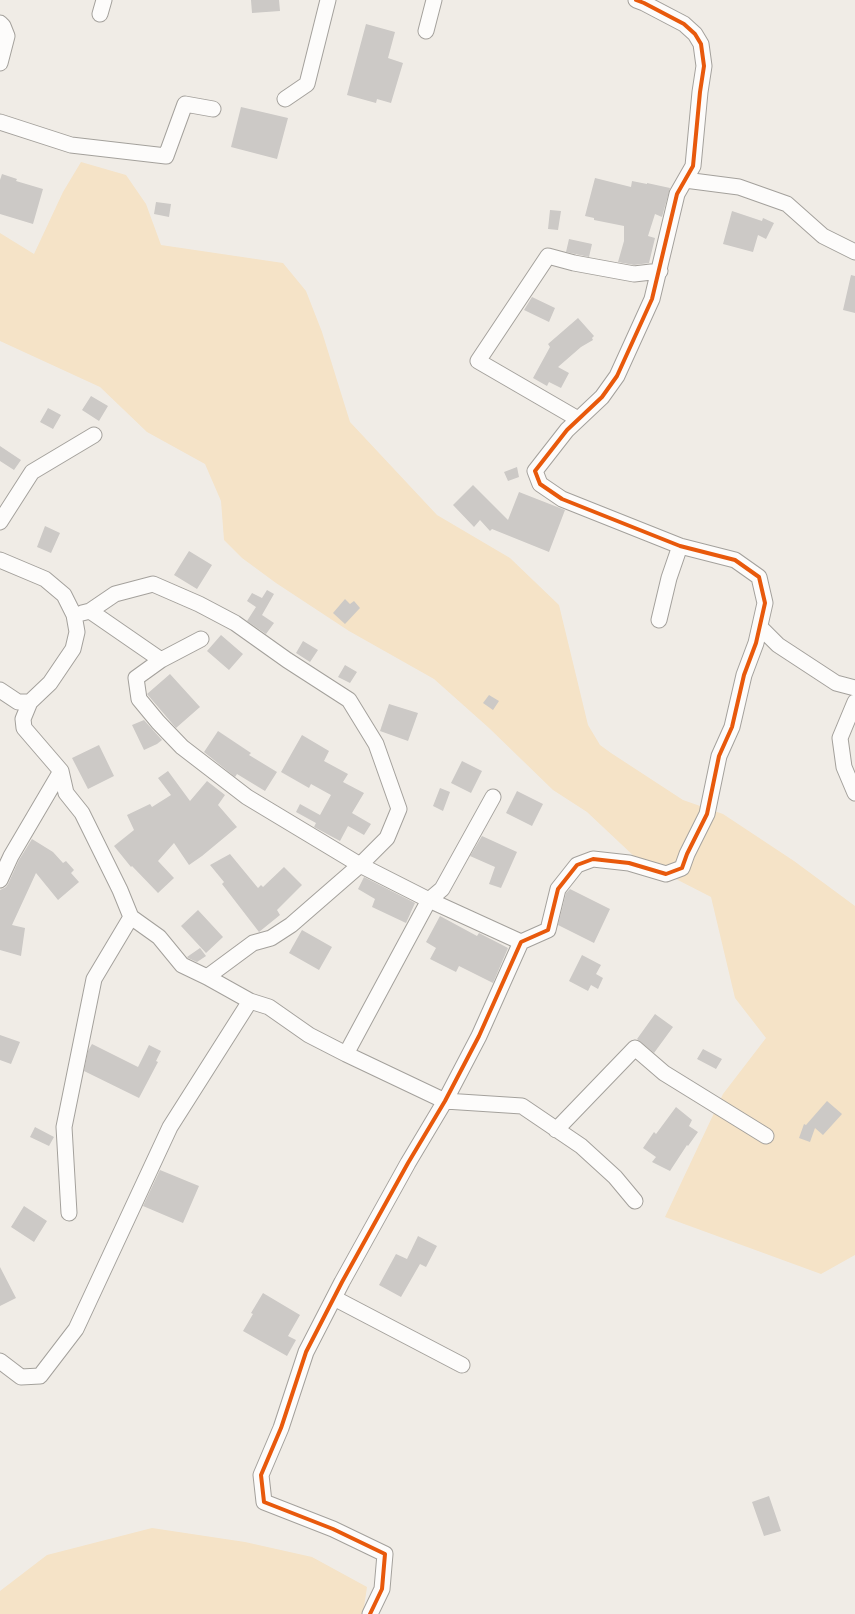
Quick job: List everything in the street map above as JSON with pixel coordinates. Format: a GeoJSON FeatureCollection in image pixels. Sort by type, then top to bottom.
{"type":"FeatureCollection","features":[{"type":"Feature","properties":{"kind":"street"},"geometry":{"type":"LineString","coordinates":[[285,99],[307,84],[325,18],[328,0]]}},
{"type":"Feature","properties":{"kind":"street"},"geometry":{"type":"LineString","coordinates":[[426,31],[434,0]]}},
{"type":"Feature","properties":{"kind":"street"},"geometry":{"type":"LineString","coordinates":[[370,1614],[382,1589],[384,1554],[333,1529],[264,1502],[261,1475],[281,1428],[306,1352],[408,1163],[445,1101],[478,1036],[521,942],[548,930],[558,889],[577,865],[593,858],[629,863],[666,874],[682,868],[687,854],[707,814],[719,756],[732,727],[744,675],[752,657],[760,628],[765,602],[759,577],[735,560],[680,546],[562,499],[540,484],[535,471],[567,430],[602,397],[616,376],[652,299],[660,271],[677,194],[693,166],[704,66],[701,44],[695,34],[684,24],[636,0]]}},
{"type":"Feature","properties":{"kind":"street"},"geometry":{"type":"LineString","coordinates":[[0,23],[3,26],[7,36],[0,63]]}},
{"type":"Feature","properties":{"kind":"street"},"geometry":{"type":"LineString","coordinates":[[0,122],[71,145],[166,156],[185,104],[213,109]]}},
{"type":"Feature","properties":{"kind":"street"},"geometry":{"type":"LineString","coordinates":[[685,180],[739,187],[787,204],[822,236],[855,252]]}},
{"type":"Feature","properties":{"kind":"street"},"geometry":{"type":"LineString","coordinates":[[578,419],[478,361],[548,256],[574,263],[634,274],[660,271]]}},
{"type":"Feature","properties":{"kind":"street"},"geometry":{"type":"LineString","coordinates":[[0,522],[32,472],[94,435]]}},
{"type":"Feature","properties":{"kind":"street"},"geometry":{"type":"LineString","coordinates":[[660,620],[669,578],[680,546]]}},
{"type":"Feature","properties":{"kind":"street"},"geometry":{"type":"LineString","coordinates":[[0,560],[45,579],[64,595],[74,615],[77,632],[73,649],[50,683],[30,702],[23,719],[24,728],[61,770],[66,793],[82,813],[120,890],[131,917],[159,938],[182,965],[250,1001],[269,1007],[309,1035],[346,1054],[445,1101],[522,1106],[580,1146],[615,1177],[635,1201]]}},
{"type":"Feature","properties":{"kind":"street"},"geometry":{"type":"LineString","coordinates":[[74,615],[90,611],[115,594],[153,584],[199,604],[235,623],[287,660],[349,700],[376,744],[399,809],[387,838],[360,865],[291,926],[271,938],[253,943],[207,977]]}},
{"type":"Feature","properties":{"kind":"street"},"geometry":{"type":"LineString","coordinates":[[90,611],[161,660]]}},
{"type":"Feature","properties":{"kind":"street"},"geometry":{"type":"LineString","coordinates":[[760,628],[778,645],[836,683],[855,688]]}},
{"type":"Feature","properties":{"kind":"street"},"geometry":{"type":"LineString","coordinates":[[201,639],[161,660],[136,678],[140,699],[182,747],[247,797],[360,865],[429,900],[521,942]]}},
{"type":"Feature","properties":{"kind":"street"},"geometry":{"type":"LineString","coordinates":[[752,657],[778,645]]}},
{"type":"Feature","properties":{"kind":"street"},"geometry":{"type":"LineString","coordinates":[[0,690],[18,702],[30,702]]}},
{"type":"Feature","properties":{"kind":"street"},"geometry":{"type":"LineString","coordinates":[[855,702],[840,738],[844,767],[855,793]]}},
{"type":"Feature","properties":{"kind":"street"},"geometry":{"type":"LineString","coordinates":[[0,880],[11,856],[61,770]]}},
{"type":"Feature","properties":{"kind":"street"},"geometry":{"type":"LineString","coordinates":[[346,1054],[429,900],[442,889],[494,798]]}},
{"type":"Feature","properties":{"kind":"street"},"geometry":{"type":"LineString","coordinates":[[69,1213],[64,1127],[94,980],[131,917]]}},
{"type":"Feature","properties":{"kind":"street"},"geometry":{"type":"LineString","coordinates":[[0,1361],[21,1377],[40,1376],[76,1329],[170,1126],[250,1001]]}},
{"type":"Feature","properties":{"kind":"street"},"geometry":{"type":"LineString","coordinates":[[556,1130],[635,1048],[664,1073],[766,1136]]}},
{"type":"Feature","properties":{"kind":"street"},"geometry":{"type":"LineString","coordinates":[[334,1298],[462,1365]]}},
{"type":"Feature","properties":{"kind":"shaded area"},"geometry":{"type":"Polygon","coordinates":[[[81,162],[126,175],[146,204],[161,245],[283,263],[306,291],[322,332],[350,422],[437,515],[510,558],[559,605],[588,725],[600,745],[683,800],[723,814],[794,861],[855,906],[855,1255],[821,1274],[665,1217],[723,1094],[766,1038],[735,998],[711,897],[637,859],[587,812],[553,790],[489,728],[434,679],[349,631],[276,583],[242,558],[224,540],[221,501],[205,464],[147,432],[100,387],[0,341],[0,233],[34,254],[63,192],[81,162]]]}},
{"type":"Feature","properties":{"kind":"shaded area"},"geometry":{"type":"Polygon","coordinates":[[[152,1528],[245,1542],[312,1557],[367,1587],[363,1614],[0,1614],[0,1591],[47,1555],[152,1528]]]}},
{"type":"Feature","properties":{"kind":"building"},"geometry":{"type":"Polygon","coordinates":[[[251,0],[279,0],[280,11],[252,13],[251,0]]]}},
{"type":"Feature","properties":{"kind":"building"},"geometry":{"type":"Polygon","coordinates":[[[366,24],[395,32],[388,58],[403,63],[391,103],[377,99],[376,103],[347,95],[366,24]]]}},
{"type":"Feature","properties":{"kind":"building"},"geometry":{"type":"Polygon","coordinates":[[[241,107],[288,118],[277,159],[231,147],[241,107]]]}},
{"type":"Feature","properties":{"kind":"building"},"geometry":{"type":"Polygon","coordinates":[[[2,174],[17,179],[16,181],[43,189],[33,224],[0,214],[0,180],[2,174]]]}},
{"type":"Feature","properties":{"kind":"building"},"geometry":{"type":"Polygon","coordinates":[[[595,178],[631,187],[632,181],[670,188],[662,217],[655,214],[648,236],[655,238],[649,263],[634,265],[618,262],[624,241],[624,226],[594,220],[594,218],[585,216],[595,178]]]}},
{"type":"Feature","properties":{"kind":"building"},"geometry":{"type":"Polygon","coordinates":[[[156,202],[171,204],[169,217],[154,214],[156,202]]]}},
{"type":"Feature","properties":{"kind":"building"},"geometry":{"type":"Polygon","coordinates":[[[550,210],[561,211],[558,230],[548,229],[550,210]]]}},
{"type":"Feature","properties":{"kind":"building"},"geometry":{"type":"Polygon","coordinates":[[[732,211],[762,221],[763,218],[774,223],[766,239],[758,235],[753,252],[723,244],[732,211]]]}},
{"type":"Feature","properties":{"kind":"building"},"geometry":{"type":"Polygon","coordinates":[[[569,239],[592,244],[589,257],[566,252],[569,239]]]}},
{"type":"Feature","properties":{"kind":"building"},"geometry":{"type":"Polygon","coordinates":[[[851,275],[855,276],[855,313],[843,310],[851,275]]]}},
{"type":"Feature","properties":{"kind":"building"},"geometry":{"type":"Polygon","coordinates":[[[532,297],[555,308],[549,322],[524,310],[532,297]]]}},
{"type":"Feature","properties":{"kind":"building"},"geometry":{"type":"Polygon","coordinates":[[[578,318],[594,336],[592,338],[593,340],[581,347],[558,367],[569,373],[561,388],[549,382],[547,386],[533,378],[550,347],[548,344],[578,318]]]}},
{"type":"Feature","properties":{"kind":"building"},"geometry":{"type":"Polygon","coordinates":[[[91,396],[108,406],[99,421],[82,410],[91,396]]]}},
{"type":"Feature","properties":{"kind":"building"},"geometry":{"type":"Polygon","coordinates":[[[48,408],[61,415],[53,429],[40,422],[48,408]]]}},
{"type":"Feature","properties":{"kind":"building"},"geometry":{"type":"Polygon","coordinates":[[[0,446],[21,460],[14,470],[0,461],[0,446]]]}},
{"type":"Feature","properties":{"kind":"building"},"geometry":{"type":"Polygon","coordinates":[[[517,467],[519,477],[508,481],[504,472],[517,467]]]}},
{"type":"Feature","properties":{"kind":"building"},"geometry":{"type":"Polygon","coordinates":[[[473,485],[508,520],[519,492],[565,510],[549,552],[492,529],[490,531],[480,520],[474,527],[453,505],[473,485]]]}},
{"type":"Feature","properties":{"kind":"building"},"geometry":{"type":"Polygon","coordinates":[[[45,526],[60,533],[51,553],[37,547],[45,526]]]}},
{"type":"Feature","properties":{"kind":"building"},"geometry":{"type":"Polygon","coordinates":[[[189,551],[212,565],[197,589],[174,575],[189,551]]]}},
{"type":"Feature","properties":{"kind":"building"},"geometry":{"type":"Polygon","coordinates":[[[267,590],[274,594],[262,615],[274,623],[266,634],[247,621],[256,607],[247,601],[252,593],[262,598],[267,590]]]}},
{"type":"Feature","properties":{"kind":"building"},"geometry":{"type":"Polygon","coordinates":[[[345,599],[350,604],[354,601],[360,608],[345,624],[333,613],[345,599]]]}},
{"type":"Feature","properties":{"kind":"building"},"geometry":{"type":"Polygon","coordinates":[[[221,635],[243,654],[229,670],[207,651],[221,635]]]}},
{"type":"Feature","properties":{"kind":"building"},"geometry":{"type":"Polygon","coordinates":[[[303,641],[318,650],[310,662],[296,653],[303,641]]]}},
{"type":"Feature","properties":{"kind":"building"},"geometry":{"type":"Polygon","coordinates":[[[345,665],[357,672],[350,683],[338,677],[345,665]]]}},
{"type":"Feature","properties":{"kind":"building"},"geometry":{"type":"Polygon","coordinates":[[[170,674],[200,707],[176,728],[147,694],[170,674]]]}},
{"type":"Feature","properties":{"kind":"building"},"geometry":{"type":"Polygon","coordinates":[[[489,695],[499,701],[493,710],[483,703],[489,695]]]}},
{"type":"Feature","properties":{"kind":"building"},"geometry":{"type":"Polygon","coordinates":[[[389,704],[418,713],[408,741],[380,731],[389,704]]]}},
{"type":"Feature","properties":{"kind":"building"},"geometry":{"type":"Polygon","coordinates":[[[144,720],[162,740],[144,750],[132,725],[144,720]]]}},
{"type":"Feature","properties":{"kind":"building"},"geometry":{"type":"Polygon","coordinates":[[[218,731],[251,753],[249,755],[277,772],[265,791],[237,774],[235,777],[204,752],[218,731]]]}},
{"type":"Feature","properties":{"kind":"building"},"geometry":{"type":"Polygon","coordinates":[[[302,735],[329,751],[324,761],[348,774],[343,782],[364,793],[352,813],[371,824],[364,835],[348,826],[340,841],[314,827],[316,823],[296,812],[300,804],[320,815],[331,795],[311,784],[309,788],[281,772],[302,735]]]}},
{"type":"Feature","properties":{"kind":"building"},"geometry":{"type":"Polygon","coordinates":[[[99,745],[114,776],[88,789],[72,758],[99,745]]]}},
{"type":"Feature","properties":{"kind":"building"},"geometry":{"type":"Polygon","coordinates":[[[462,761],[482,771],[471,793],[451,783],[462,761]]]}},
{"type":"Feature","properties":{"kind":"building"},"geometry":{"type":"Polygon","coordinates":[[[168,771],[190,801],[207,781],[225,795],[218,805],[237,827],[189,865],[174,843],[158,861],[174,878],[158,893],[132,866],[131,867],[114,846],[134,830],[127,815],[150,804],[152,807],[171,795],[158,778],[168,771]]]}},
{"type":"Feature","properties":{"kind":"building"},"geometry":{"type":"Polygon","coordinates":[[[440,788],[450,792],[443,811],[433,806],[440,788]]]}},
{"type":"Feature","properties":{"kind":"building"},"geometry":{"type":"Polygon","coordinates":[[[517,791],[543,804],[532,826],[506,813],[517,791]]]}},
{"type":"Feature","properties":{"kind":"building"},"geometry":{"type":"Polygon","coordinates":[[[482,836],[517,852],[501,888],[489,884],[495,867],[470,856],[482,836]]]}},
{"type":"Feature","properties":{"kind":"building"},"geometry":{"type":"Polygon","coordinates":[[[32,839],[53,852],[63,863],[66,861],[74,870],[71,873],[79,882],[58,900],[36,873],[12,925],[25,928],[21,956],[0,950],[0,890],[8,884],[19,860],[32,839]]]}},
{"type":"Feature","properties":{"kind":"building"},"geometry":{"type":"Polygon","coordinates":[[[230,854],[258,888],[261,885],[263,887],[284,867],[302,885],[277,910],[280,915],[259,932],[222,884],[224,882],[210,865],[230,854]]]}},
{"type":"Feature","properties":{"kind":"building"},"geometry":{"type":"Polygon","coordinates":[[[364,877],[415,903],[406,923],[372,907],[375,899],[358,889],[364,877]]]}},
{"type":"Feature","properties":{"kind":"building"},"geometry":{"type":"Polygon","coordinates":[[[570,889],[610,909],[594,943],[558,925],[566,893],[570,889]]]}},
{"type":"Feature","properties":{"kind":"building"},"geometry":{"type":"Polygon","coordinates":[[[198,910],[223,937],[206,953],[181,926],[198,910]]]}},
{"type":"Feature","properties":{"kind":"building"},"geometry":{"type":"Polygon","coordinates":[[[440,916],[477,936],[479,933],[508,948],[493,983],[459,966],[456,972],[430,959],[436,948],[426,942],[440,916]]]}},
{"type":"Feature","properties":{"kind":"building"},"geometry":{"type":"Polygon","coordinates":[[[302,930],[332,947],[319,970],[289,953],[302,930]]]}},
{"type":"Feature","properties":{"kind":"building"},"geometry":{"type":"Polygon","coordinates":[[[200,948],[206,956],[197,962],[187,957],[200,948]]]}},
{"type":"Feature","properties":{"kind":"building"},"geometry":{"type":"Polygon","coordinates":[[[582,955],[601,965],[596,974],[603,978],[598,989],[591,985],[588,991],[569,981],[582,955]]]}},
{"type":"Feature","properties":{"kind":"building"},"geometry":{"type":"Polygon","coordinates":[[[655,1014],[673,1027],[654,1053],[637,1039],[655,1014]]]}},
{"type":"Feature","properties":{"kind":"building"},"geometry":{"type":"Polygon","coordinates":[[[0,1035],[20,1042],[11,1064],[0,1060],[0,1035]]]}},
{"type":"Feature","properties":{"kind":"building"},"geometry":{"type":"Polygon","coordinates":[[[92,1044],[138,1067],[149,1045],[161,1051],[156,1061],[158,1062],[139,1098],[84,1071],[88,1051],[92,1044]]]}},
{"type":"Feature","properties":{"kind":"building"},"geometry":{"type":"Polygon","coordinates":[[[703,1049],[722,1059],[716,1069],[697,1059],[703,1049]]]}},
{"type":"Feature","properties":{"kind":"building"},"geometry":{"type":"Polygon","coordinates":[[[827,1101],[842,1114],[823,1135],[815,1128],[810,1142],[799,1138],[804,1124],[806,1125],[827,1101]]]}},
{"type":"Feature","properties":{"kind":"building"},"geometry":{"type":"Polygon","coordinates":[[[676,1107],[692,1120],[689,1126],[698,1132],[688,1146],[687,1145],[670,1171],[652,1162],[656,1157],[643,1148],[654,1132],[656,1134],[676,1107]]]}},
{"type":"Feature","properties":{"kind":"building"},"geometry":{"type":"Polygon","coordinates":[[[35,1127],[54,1137],[49,1146],[30,1137],[35,1127]]]}},
{"type":"Feature","properties":{"kind":"building"},"geometry":{"type":"Polygon","coordinates":[[[160,1170],[199,1186],[183,1223],[143,1206],[160,1170]]]}},
{"type":"Feature","properties":{"kind":"building"},"geometry":{"type":"Polygon","coordinates":[[[24,1206],[47,1221],[34,1242],[11,1227],[24,1206]]]}},
{"type":"Feature","properties":{"kind":"building"},"geometry":{"type":"Polygon","coordinates":[[[418,1236],[437,1246],[426,1267],[420,1264],[401,1297],[379,1285],[396,1254],[407,1259],[418,1236]]]}},
{"type":"Feature","properties":{"kind":"building"},"geometry":{"type":"Polygon","coordinates":[[[0,1267],[16,1298],[0,1306],[0,1267]]]}},
{"type":"Feature","properties":{"kind":"building"},"geometry":{"type":"Polygon","coordinates":[[[263,1293],[300,1315],[288,1336],[296,1340],[287,1356],[243,1331],[253,1314],[251,1313],[263,1293]]]}},
{"type":"Feature","properties":{"kind":"building"},"geometry":{"type":"Polygon","coordinates":[[[769,1496],[781,1531],[764,1536],[752,1502],[769,1496]]]}},
{"type":"Feature","properties":{"kind":"cycle path"},"geometry":{"type":"LineString","coordinates":[[370,1614],[382,1589],[385,1554],[333,1529],[264,1502],[261,1475],[281,1428],[306,1352],[342,1282],[408,1163],[445,1101],[479,1036],[521,942],[548,930],[558,889],[577,865],[593,859],[629,863],[666,874],[682,868],[687,854],[707,814],[719,756],[732,727],[744,675],[756,643],[765,603],[759,577],[735,560],[680,546],[562,499],[540,484],[535,471],[567,430],[602,397],[617,376],[652,299],[677,194],[693,166],[704,66],[701,44],[695,34],[684,24],[636,0]]}}]}
